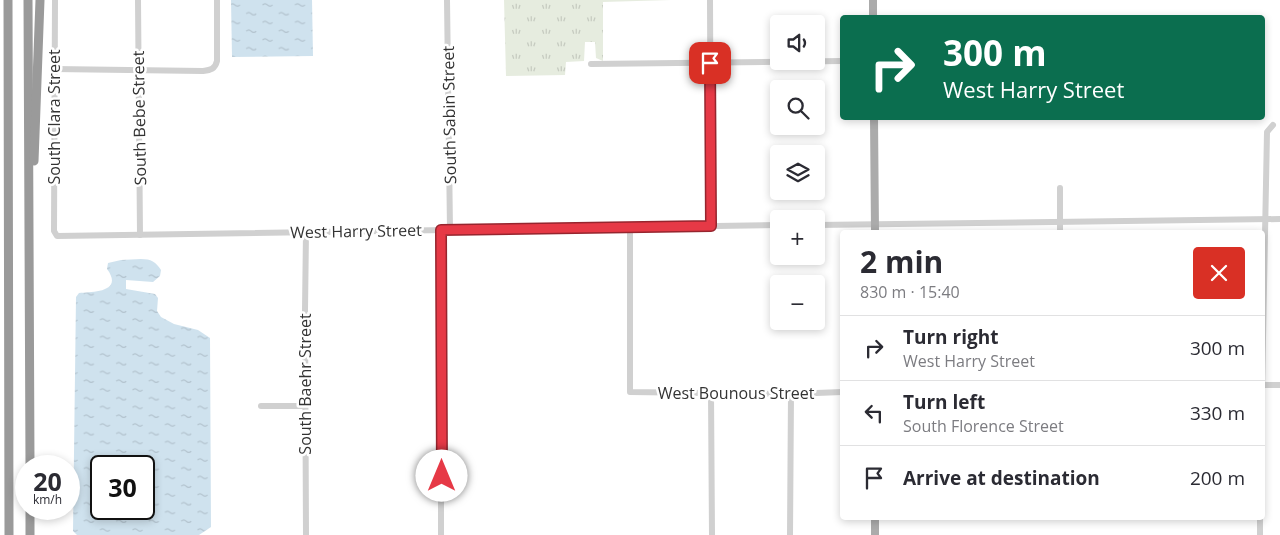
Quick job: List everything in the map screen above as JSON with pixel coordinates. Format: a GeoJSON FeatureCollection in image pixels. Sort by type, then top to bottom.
{"type":"FeatureCollection","features":[{"type":"Feature","properties":{"kind":"highway"},"geometry":{"type":"LineString","coordinates":[[8,0],[8,535]]}},
{"type":"Feature","properties":{"kind":"highway"},"geometry":{"type":"LineString","coordinates":[[28,0],[30,455]]}},
{"type":"Feature","properties":{"kind":"highway"},"geometry":{"type":"LineString","coordinates":[[29,208],[33,192],[40,0]]}},
{"type":"Feature","properties":{"kind":"highway"},"geometry":{"type":"LineString","coordinates":[[30,520],[30,535]]}},
{"type":"Feature","properties":{"kind":"main road"},"geometry":{"type":"LineString","coordinates":[[873,0],[873,15]]}},
{"type":"Feature","properties":{"kind":"main road"},"geometry":{"type":"LineString","coordinates":[[874,120],[875,228]]}},
{"type":"Feature","properties":{"kind":"main road"},"geometry":{"type":"LineString","coordinates":[[875,520],[875,535]]}},
{"type":"Feature","properties":{"kind":"street","name":"South Clara Street"},"geometry":{"type":"LineString","coordinates":[[55,0],[55,234]]}},
{"type":"Feature","properties":{"kind":"street","name":"South Bebe Street"},"geometry":{"type":"LineString","coordinates":[[138,0],[140,235]]}},
{"type":"Feature","properties":{"kind":"street"},"geometry":{"type":"LineString","coordinates":[[54,69],[212,70],[216,66],[217,61],[217,0]]}},
{"type":"Feature","properties":{"kind":"street","name":"South Sabin Street"},"geometry":{"type":"LineString","coordinates":[[447,0],[450,230]]}},
{"type":"Feature","properties":{"kind":"street"},"geometry":{"type":"LineString","coordinates":[[710,0],[711,226]]}},
{"type":"Feature","properties":{"kind":"street"},"geometry":{"type":"LineString","coordinates":[[590,64],[840,62]]}},
{"type":"Feature","properties":{"kind":"street"},"geometry":{"type":"LineString","coordinates":[[1265,230],[1267,132],[1273,125]]}},
{"type":"Feature","properties":{"kind":"street"},"geometry":{"type":"LineString","coordinates":[[1060,188],[1060,230]]}},
{"type":"Feature","properties":{"kind":"street"},"geometry":{"type":"LineString","coordinates":[[825,225],[875,228],[1060,222],[1280,219]]}},
{"type":"Feature","properties":{"kind":"street","name":"West Harry Street"},"geometry":{"type":"LineString","coordinates":[[55,234],[61,236],[770,225]]}},
{"type":"Feature","properties":{"kind":"street","name":"West Bounous Street"},"geometry":{"type":"LineString","coordinates":[[630,227],[630,392],[711,394],[840,392]]}},
{"type":"Feature","properties":{"kind":"street"},"geometry":{"type":"LineString","coordinates":[[441,230],[441,535]]}},
{"type":"Feature","properties":{"kind":"street","name":"South Baehr Street"},"geometry":{"type":"LineString","coordinates":[[306,232],[306,535]]}},
{"type":"Feature","properties":{"kind":"street"},"geometry":{"type":"LineString","coordinates":[[1265,386],[1280,386]]}},
{"type":"Feature","properties":{"kind":"street"},"geometry":{"type":"LineString","coordinates":[[711,394],[712,535]]}},
{"type":"Feature","properties":{"kind":"street"},"geometry":{"type":"LineString","coordinates":[[790,535],[791,394]]}},
{"type":"Feature","properties":{"kind":"street"},"geometry":{"type":"LineString","coordinates":[[261,406],[305,406]]}},
{"type":"Feature","properties":{"kind":"street"},"geometry":{"type":"LineString","coordinates":[[1260,520],[1260,535]]}},
{"type":"Feature","properties":{"kind":"green space"},"geometry":{"type":"Polygon","coordinates":[[[504,0],[671,0],[603,2],[603,61],[596,58],[595,42],[585,42],[584,61],[566,62],[565,75],[506,76],[504,0]]]}},
{"type":"Feature","properties":{"kind":"water"},"geometry":{"type":"Polygon","coordinates":[[[231,0],[312,0],[313,56],[232,57],[231,0]]]}},
{"type":"Feature","properties":{"kind":"water"},"geometry":{"type":"Polygon","coordinates":[[[145,259],[155,263],[161,270],[160,276],[153,282],[126,280],[126,289],[155,294],[158,298],[157,311],[161,317],[174,324],[198,330],[210,338],[211,527],[199,535],[77,535],[73,531],[73,520],[80,520],[80,455],[74,455],[76,297],[79,293],[98,291],[109,286],[112,282],[107,269],[108,263],[121,260],[145,259]]]}},
{"type":"Feature","properties":{"kind":"route"},"geometry":{"type":"LineString","coordinates":[[442,476],[441,230],[711,226],[710,63]]}}]}
